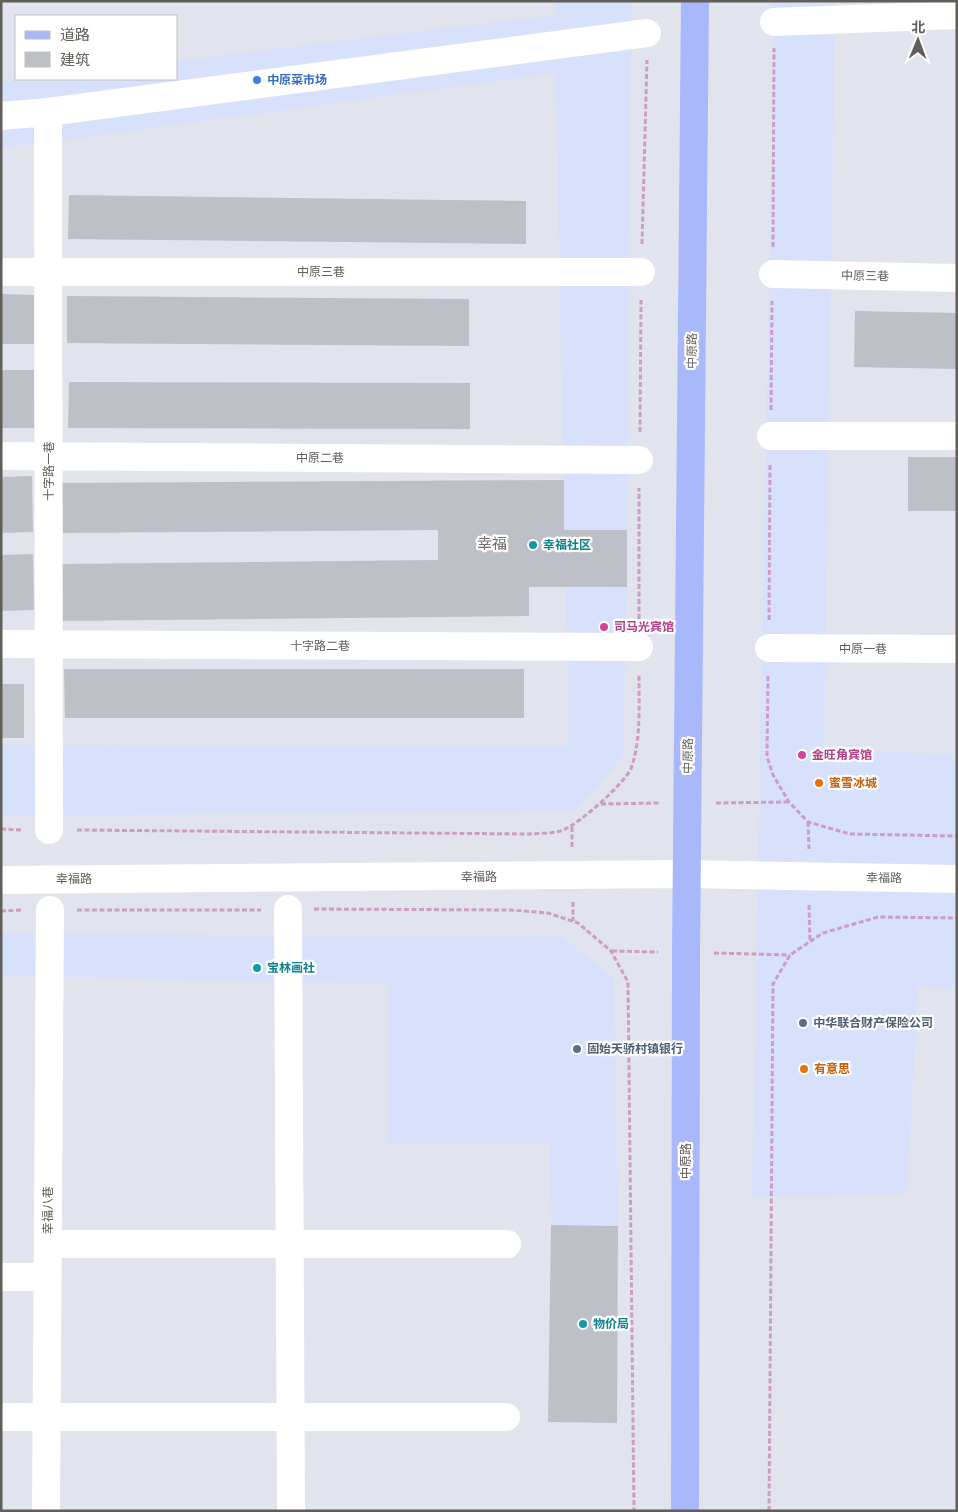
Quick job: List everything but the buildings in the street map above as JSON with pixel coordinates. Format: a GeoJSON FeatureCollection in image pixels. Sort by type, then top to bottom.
{"type":"FeatureCollection","features":[{"type":"Feature","properties":{"kind":"main road","name":"中原路"},"geometry":{"type":"LineString","coordinates":[[686,1511],[686,874],[695,1]]}},
{"type":"Feature","properties":{"kind":"street"},"geometry":{"type":"LineString","coordinates":[[774,22],[957,15]]}},
{"type":"Feature","properties":{"kind":"street"},"geometry":{"type":"LineString","coordinates":[[1,116],[48,112],[647,33]]}},
{"type":"Feature","properties":{"kind":"street","name":"十字路一巷"},"geometry":{"type":"LineString","coordinates":[[48,112],[48,830]]}},
{"type":"Feature","properties":{"kind":"street","name":"中原三巷"},"geometry":{"type":"LineString","coordinates":[[1,272],[641,272]]}},
{"type":"Feature","properties":{"kind":"street","name":"中原三巷"},"geometry":{"type":"LineString","coordinates":[[773,274],[957,278]]}},
{"type":"Feature","properties":{"kind":"street"},"geometry":{"type":"LineString","coordinates":[[771,436],[957,436]]}},
{"type":"Feature","properties":{"kind":"street","name":"中原二巷"},"geometry":{"type":"LineString","coordinates":[[1,456],[639,460]]}},
{"type":"Feature","properties":{"kind":"street","name":"十字路二巷"},"geometry":{"type":"LineString","coordinates":[[1,644],[639,647]]}},
{"type":"Feature","properties":{"kind":"street","name":"中原一巷"},"geometry":{"type":"LineString","coordinates":[[768,648],[957,649]]}},
{"type":"Feature","properties":{"kind":"street","name":"幸福路"},"geometry":{"type":"LineString","coordinates":[[1,880],[686,874],[957,879]]}},
{"type":"Feature","properties":{"kind":"street","name":"幸福八巷"},"geometry":{"type":"LineString","coordinates":[[46,1511],[50,910]]}},
{"type":"Feature","properties":{"kind":"street"},"geometry":{"type":"LineString","coordinates":[[288,910],[291,1511]]}},
{"type":"Feature","properties":{"kind":"street"},"geometry":{"type":"LineString","coordinates":[[48,1244],[507,1244]]}},
{"type":"Feature","properties":{"kind":"street"},"geometry":{"type":"LineString","coordinates":[[1,1277],[48,1277]]}},
{"type":"Feature","properties":{"kind":"street"},"geometry":{"type":"LineString","coordinates":[[1,1417],[506,1417]]}},
{"type":"Feature","properties":{"kind":"path"},"geometry":{"type":"LineString","coordinates":[[774,22],[767,756],[773,775],[789,802],[808,822],[850,834],[957,836]]}},
{"type":"Feature","properties":{"kind":"path"},"geometry":{"type":"LineString","coordinates":[[1,829],[529,834],[561,832],[572,826],[600,804],[632,769],[638,736],[641,272],[647,33]]}},
{"type":"Feature","properties":{"kind":"path"},"geometry":{"type":"LineString","coordinates":[[1,911],[512,910],[548,913],[578,923],[611,951],[628,982],[634,1511]]}},
{"type":"Feature","properties":{"kind":"path"},"geometry":{"type":"LineString","coordinates":[[769,1511],[773,984],[790,955],[823,933],[878,917],[957,918]]}},
{"type":"Feature","properties":{"kind":"shaded area"},"geometry":{"type":"Polygon","coordinates":[[[556,1],[631,1],[627,530],[564,530],[556,73],[1,147],[1,82],[20,80],[178,80],[178,61],[556,15],[556,1]]]}},
{"type":"Feature","properties":{"kind":"shaded area"},"geometry":{"type":"Polygon","coordinates":[[[774,1],[835,1],[824,750],[957,754],[957,989],[918,987],[907,1194],[752,1197],[774,1]]]}},
{"type":"Feature","properties":{"kind":"shaded area"},"geometry":{"type":"Polygon","coordinates":[[[627,587],[623,757],[575,811],[1,816],[1,745],[569,746],[566,588],[627,587]]]}},
{"type":"Feature","properties":{"kind":"shaded area"},"geometry":{"type":"Polygon","coordinates":[[[1,934],[561,936],[614,978],[618,1226],[551,1225],[550,1144],[387,1143],[388,984],[1,975],[1,934]]]}},
{"type":"Feature","properties":{"kind":"place","name":"中原菜市场"},"geometry":{"type":"Point","coordinates":[257,80]}},
{"type":"Feature","properties":{"kind":"place","name":"幸福社区"},"geometry":{"type":"Point","coordinates":[533,545]}},
{"type":"Feature","properties":{"kind":"place","name":"司马光宾馆"},"geometry":{"type":"Point","coordinates":[604,627]}},
{"type":"Feature","properties":{"kind":"place","name":"金旺角宾馆"},"geometry":{"type":"Point","coordinates":[802,755]}},
{"type":"Feature","properties":{"kind":"place","name":"蜜雪冰城"},"geometry":{"type":"Point","coordinates":[819,783]}},
{"type":"Feature","properties":{"kind":"place","name":"宝林画社"},"geometry":{"type":"Point","coordinates":[257,968]}},
{"type":"Feature","properties":{"kind":"place","name":"中华联合财产保险公司"},"geometry":{"type":"Point","coordinates":[803,1023]}},
{"type":"Feature","properties":{"kind":"place","name":"固始天骄村镇银行"},"geometry":{"type":"Point","coordinates":[577,1049]}},
{"type":"Feature","properties":{"kind":"place","name":"有意思"},"geometry":{"type":"Point","coordinates":[804,1069]}},
{"type":"Feature","properties":{"kind":"place","name":"物价局"},"geometry":{"type":"Point","coordinates":[583,1324]}},
{"type":"Feature","properties":{"kind":"district","name":"幸福"},"geometry":{"type":"Point","coordinates":[492,544]}}]}
